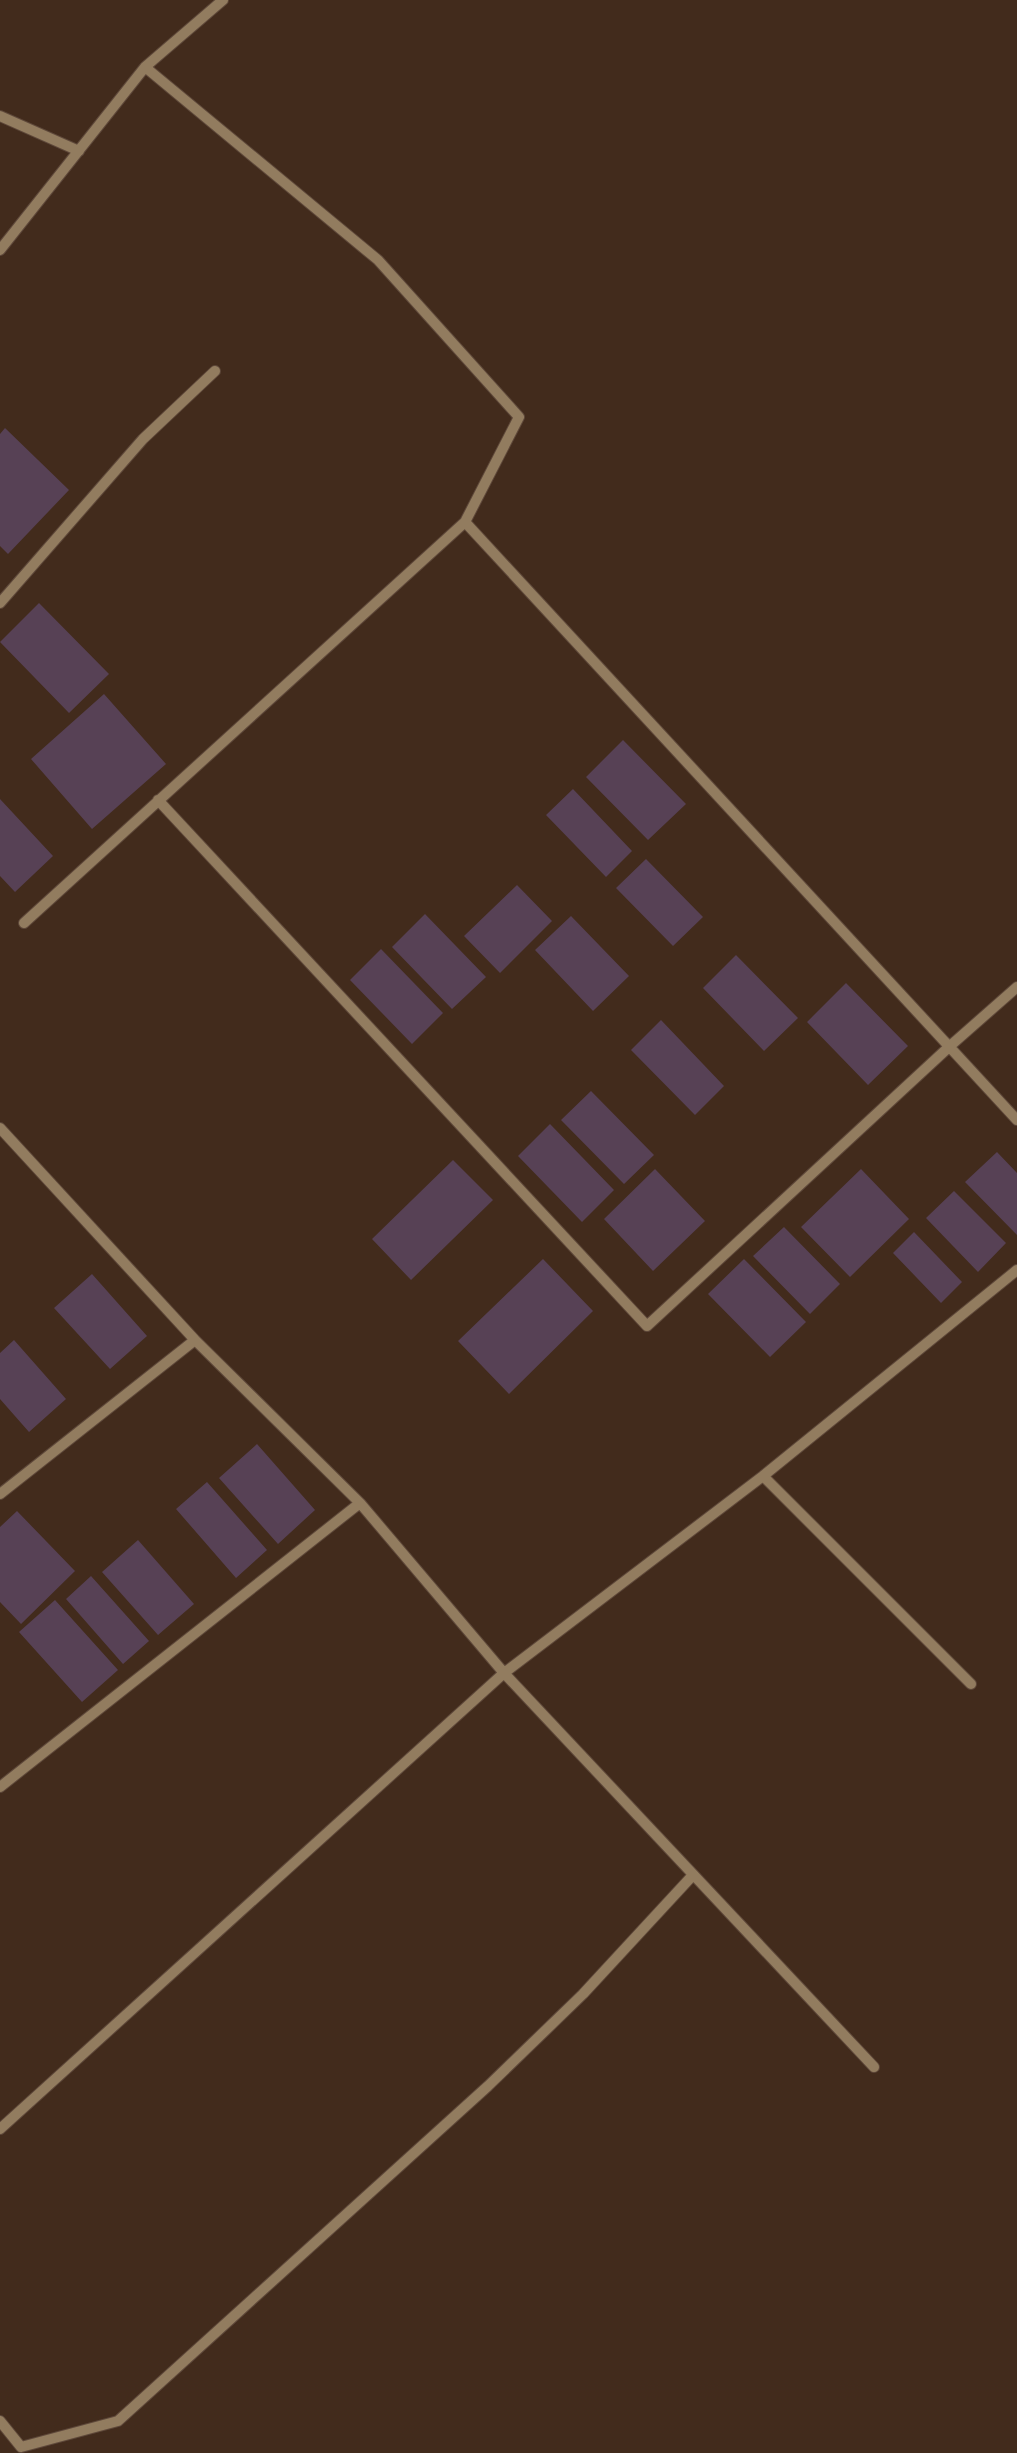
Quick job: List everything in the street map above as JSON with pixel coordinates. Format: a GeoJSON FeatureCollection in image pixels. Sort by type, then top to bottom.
{"type":"FeatureCollection","features":[{"type":"Feature","properties":{"kind":"street"},"geometry":{"type":"LineString","coordinates":[[0,250],[145,67],[223,0]]}},
{"type":"Feature","properties":{"kind":"street"},"geometry":{"type":"LineString","coordinates":[[24,923],[465,522],[519,417],[378,260],[145,67]]}},
{"type":"Feature","properties":{"kind":"street"},"geometry":{"type":"LineString","coordinates":[[0,116],[79,151]]}},
{"type":"Feature","properties":{"kind":"street"},"geometry":{"type":"LineString","coordinates":[[0,603],[143,439],[215,371]]}},
{"type":"Feature","properties":{"kind":"street"},"geometry":{"type":"LineString","coordinates":[[465,522],[1017,1120]]}},
{"type":"Feature","properties":{"kind":"street"},"geometry":{"type":"LineString","coordinates":[[158,800],[647,1326],[950,1046],[1017,987]]}},
{"type":"Feature","properties":{"kind":"street"},"geometry":{"type":"LineString","coordinates":[[0,1128],[195,1340],[360,1503],[504,1672],[874,2067]]}},
{"type":"Feature","properties":{"kind":"street"},"geometry":{"type":"LineString","coordinates":[[0,2129],[504,1672],[763,1476],[1017,1270]]}},
{"type":"Feature","properties":{"kind":"street"},"geometry":{"type":"LineString","coordinates":[[0,1494],[195,1340]]}},
{"type":"Feature","properties":{"kind":"street"},"geometry":{"type":"LineString","coordinates":[[763,1476],[971,1684]]}},
{"type":"Feature","properties":{"kind":"street"},"geometry":{"type":"LineString","coordinates":[[0,1787],[360,1503]]}},
{"type":"Feature","properties":{"kind":"street"},"geometry":{"type":"LineString","coordinates":[[0,2421],[21,2447],[118,2421],[488,2086],[583,1994],[693,1875]]}},
{"type":"Feature","properties":{"kind":"building"},"geometry":{"type":"Polygon","coordinates":[[[5,428],[69,490],[8,554],[0,546],[0,434],[5,428]]]}},
{"type":"Feature","properties":{"kind":"building"},"geometry":{"type":"Polygon","coordinates":[[[39,603],[109,674],[69,713],[0,642],[39,603]]]}},
{"type":"Feature","properties":{"kind":"building"},"geometry":{"type":"Polygon","coordinates":[[[104,694],[166,764],[92,829],[31,759],[104,694]]]}},
{"type":"Feature","properties":{"kind":"building"},"geometry":{"type":"Polygon","coordinates":[[[623,740],[686,804],[648,840],[586,777],[623,740]]]}},
{"type":"Feature","properties":{"kind":"building"},"geometry":{"type":"Polygon","coordinates":[[[573,789],[632,851],[606,877],[546,815],[573,789]]]}},
{"type":"Feature","properties":{"kind":"building"},"geometry":{"type":"Polygon","coordinates":[[[0,799],[53,856],[15,892],[0,876],[0,799]]]}},
{"type":"Feature","properties":{"kind":"building"},"geometry":{"type":"Polygon","coordinates":[[[646,859],[703,917],[673,946],[616,888],[646,859]]]}},
{"type":"Feature","properties":{"kind":"building"},"geometry":{"type":"Polygon","coordinates":[[[517,885],[552,921],[500,973],[464,936],[517,885]]]}},
{"type":"Feature","properties":{"kind":"building"},"geometry":{"type":"Polygon","coordinates":[[[425,914],[486,977],[452,1009],[392,947],[425,914]]]}},
{"type":"Feature","properties":{"kind":"building"},"geometry":{"type":"Polygon","coordinates":[[[571,916],[629,976],[593,1011],[535,950],[571,916]]]}},
{"type":"Feature","properties":{"kind":"building"},"geometry":{"type":"Polygon","coordinates":[[[381,949],[443,1013],[412,1044],[350,980],[381,949]]]}},
{"type":"Feature","properties":{"kind":"building"},"geometry":{"type":"Polygon","coordinates":[[[736,955],[798,1018],[764,1051],[703,988],[736,955]]]}},
{"type":"Feature","properties":{"kind":"building"},"geometry":{"type":"Polygon","coordinates":[[[846,983],[908,1046],[868,1085],[807,1022],[846,983]]]}},
{"type":"Feature","properties":{"kind":"building"},"geometry":{"type":"Polygon","coordinates":[[[661,1020],[724,1086],[695,1115],[631,1050],[661,1020]]]}},
{"type":"Feature","properties":{"kind":"building"},"geometry":{"type":"Polygon","coordinates":[[[591,1091],[654,1155],[624,1184],[561,1120],[591,1091]]]}},
{"type":"Feature","properties":{"kind":"building"},"geometry":{"type":"Polygon","coordinates":[[[550,1124],[614,1190],[582,1222],[518,1156],[550,1124]]]}},
{"type":"Feature","properties":{"kind":"building"},"geometry":{"type":"Polygon","coordinates":[[[997,1152],[1017,1173],[1017,1235],[965,1182],[997,1152]]]}},
{"type":"Feature","properties":{"kind":"building"},"geometry":{"type":"Polygon","coordinates":[[[453,1160],[493,1200],[411,1280],[372,1239],[453,1160]]]}},
{"type":"Feature","properties":{"kind":"building"},"geometry":{"type":"Polygon","coordinates":[[[655,1169],[705,1221],[653,1271],[604,1219],[655,1169]]]}},
{"type":"Feature","properties":{"kind":"building"},"geometry":{"type":"Polygon","coordinates":[[[861,1169],[909,1219],[850,1277],[801,1227],[861,1169]]]}},
{"type":"Feature","properties":{"kind":"building"},"geometry":{"type":"Polygon","coordinates":[[[954,1191],[1006,1243],[978,1272],[926,1218],[954,1191]]]}},
{"type":"Feature","properties":{"kind":"building"},"geometry":{"type":"Polygon","coordinates":[[[784,1227],[840,1284],[810,1314],[753,1256],[784,1227]]]}},
{"type":"Feature","properties":{"kind":"building"},"geometry":{"type":"Polygon","coordinates":[[[914,1232],[962,1282],[941,1303],[893,1253],[914,1232]]]}},
{"type":"Feature","properties":{"kind":"building"},"geometry":{"type":"Polygon","coordinates":[[[543,1259],[593,1311],[509,1394],[458,1341],[543,1259]]]}},
{"type":"Feature","properties":{"kind":"building"},"geometry":{"type":"Polygon","coordinates":[[[744,1259],[806,1322],[770,1357],[708,1294],[744,1259]]]}},
{"type":"Feature","properties":{"kind":"building"},"geometry":{"type":"Polygon","coordinates":[[[92,1274],[147,1336],[110,1369],[54,1308],[92,1274]]]}},
{"type":"Feature","properties":{"kind":"building"},"geometry":{"type":"Polygon","coordinates":[[[14,1340],[66,1399],[29,1432],[0,1399],[0,1353],[14,1340]]]}},
{"type":"Feature","properties":{"kind":"building"},"geometry":{"type":"Polygon","coordinates":[[[257,1444],[315,1510],[278,1544],[219,1478],[257,1444]]]}},
{"type":"Feature","properties":{"kind":"building"},"geometry":{"type":"Polygon","coordinates":[[[207,1482],[267,1550],[236,1578],[176,1509],[207,1482]]]}},
{"type":"Feature","properties":{"kind":"building"},"geometry":{"type":"Polygon","coordinates":[[[17,1511],[75,1571],[21,1624],[0,1602],[0,1527],[17,1511]]]}},
{"type":"Feature","properties":{"kind":"building"},"geometry":{"type":"Polygon","coordinates":[[[138,1540],[194,1604],[158,1635],[102,1572],[138,1540]]]}},
{"type":"Feature","properties":{"kind":"building"},"geometry":{"type":"Polygon","coordinates":[[[91,1576],[149,1641],[123,1664],[66,1599],[91,1576]]]}},
{"type":"Feature","properties":{"kind":"building"},"geometry":{"type":"Polygon","coordinates":[[[55,1600],[118,1670],[82,1702],[19,1632],[55,1600]]]}}]}
